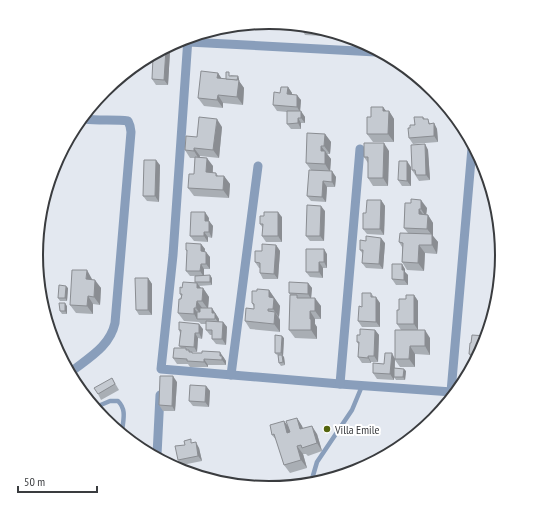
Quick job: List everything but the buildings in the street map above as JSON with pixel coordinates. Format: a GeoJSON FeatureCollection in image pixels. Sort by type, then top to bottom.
{"type":"FeatureCollection","features":[{"type":"Feature","properties":{"kind":"street"},"geometry":{"type":"LineString","coordinates":[[197,41],[368,51]]}},
{"type":"Feature","properties":{"kind":"street"},"geometry":{"type":"LineString","coordinates":[[157,452],[161,377],[173,255],[188,44]]}},
{"type":"Feature","properties":{"kind":"street"},"geometry":{"type":"LineString","coordinates":[[74,369],[104,346],[113,332],[131,132],[128,121],[88,120]]}},
{"type":"Feature","properties":{"kind":"street"},"geometry":{"type":"LineString","coordinates":[[340,384],[360,149]]}},
{"type":"Feature","properties":{"kind":"street"},"geometry":{"type":"LineString","coordinates":[[452,387],[472,154]]}},
{"type":"Feature","properties":{"kind":"street"},"geometry":{"type":"LineString","coordinates":[[231,375],[258,166]]}},
{"type":"Feature","properties":{"kind":"street"},"geometry":{"type":"LineString","coordinates":[[161,377],[231,375],[449,392]]}},
{"type":"Feature","properties":{"kind":"lane"},"geometry":{"type":"LineString","coordinates":[[313,477],[317,462],[352,410],[362,386]]}},
{"type":"Feature","properties":{"kind":"lane"},"geometry":{"type":"LineString","coordinates":[[100,405],[110,401],[118,401],[123,406],[123,427]]}},
{"type":"Feature","properties":{"kind":"place","name":"Villa Emile"},"geometry":{"type":"Point","coordinates":[327,429]}}]}
